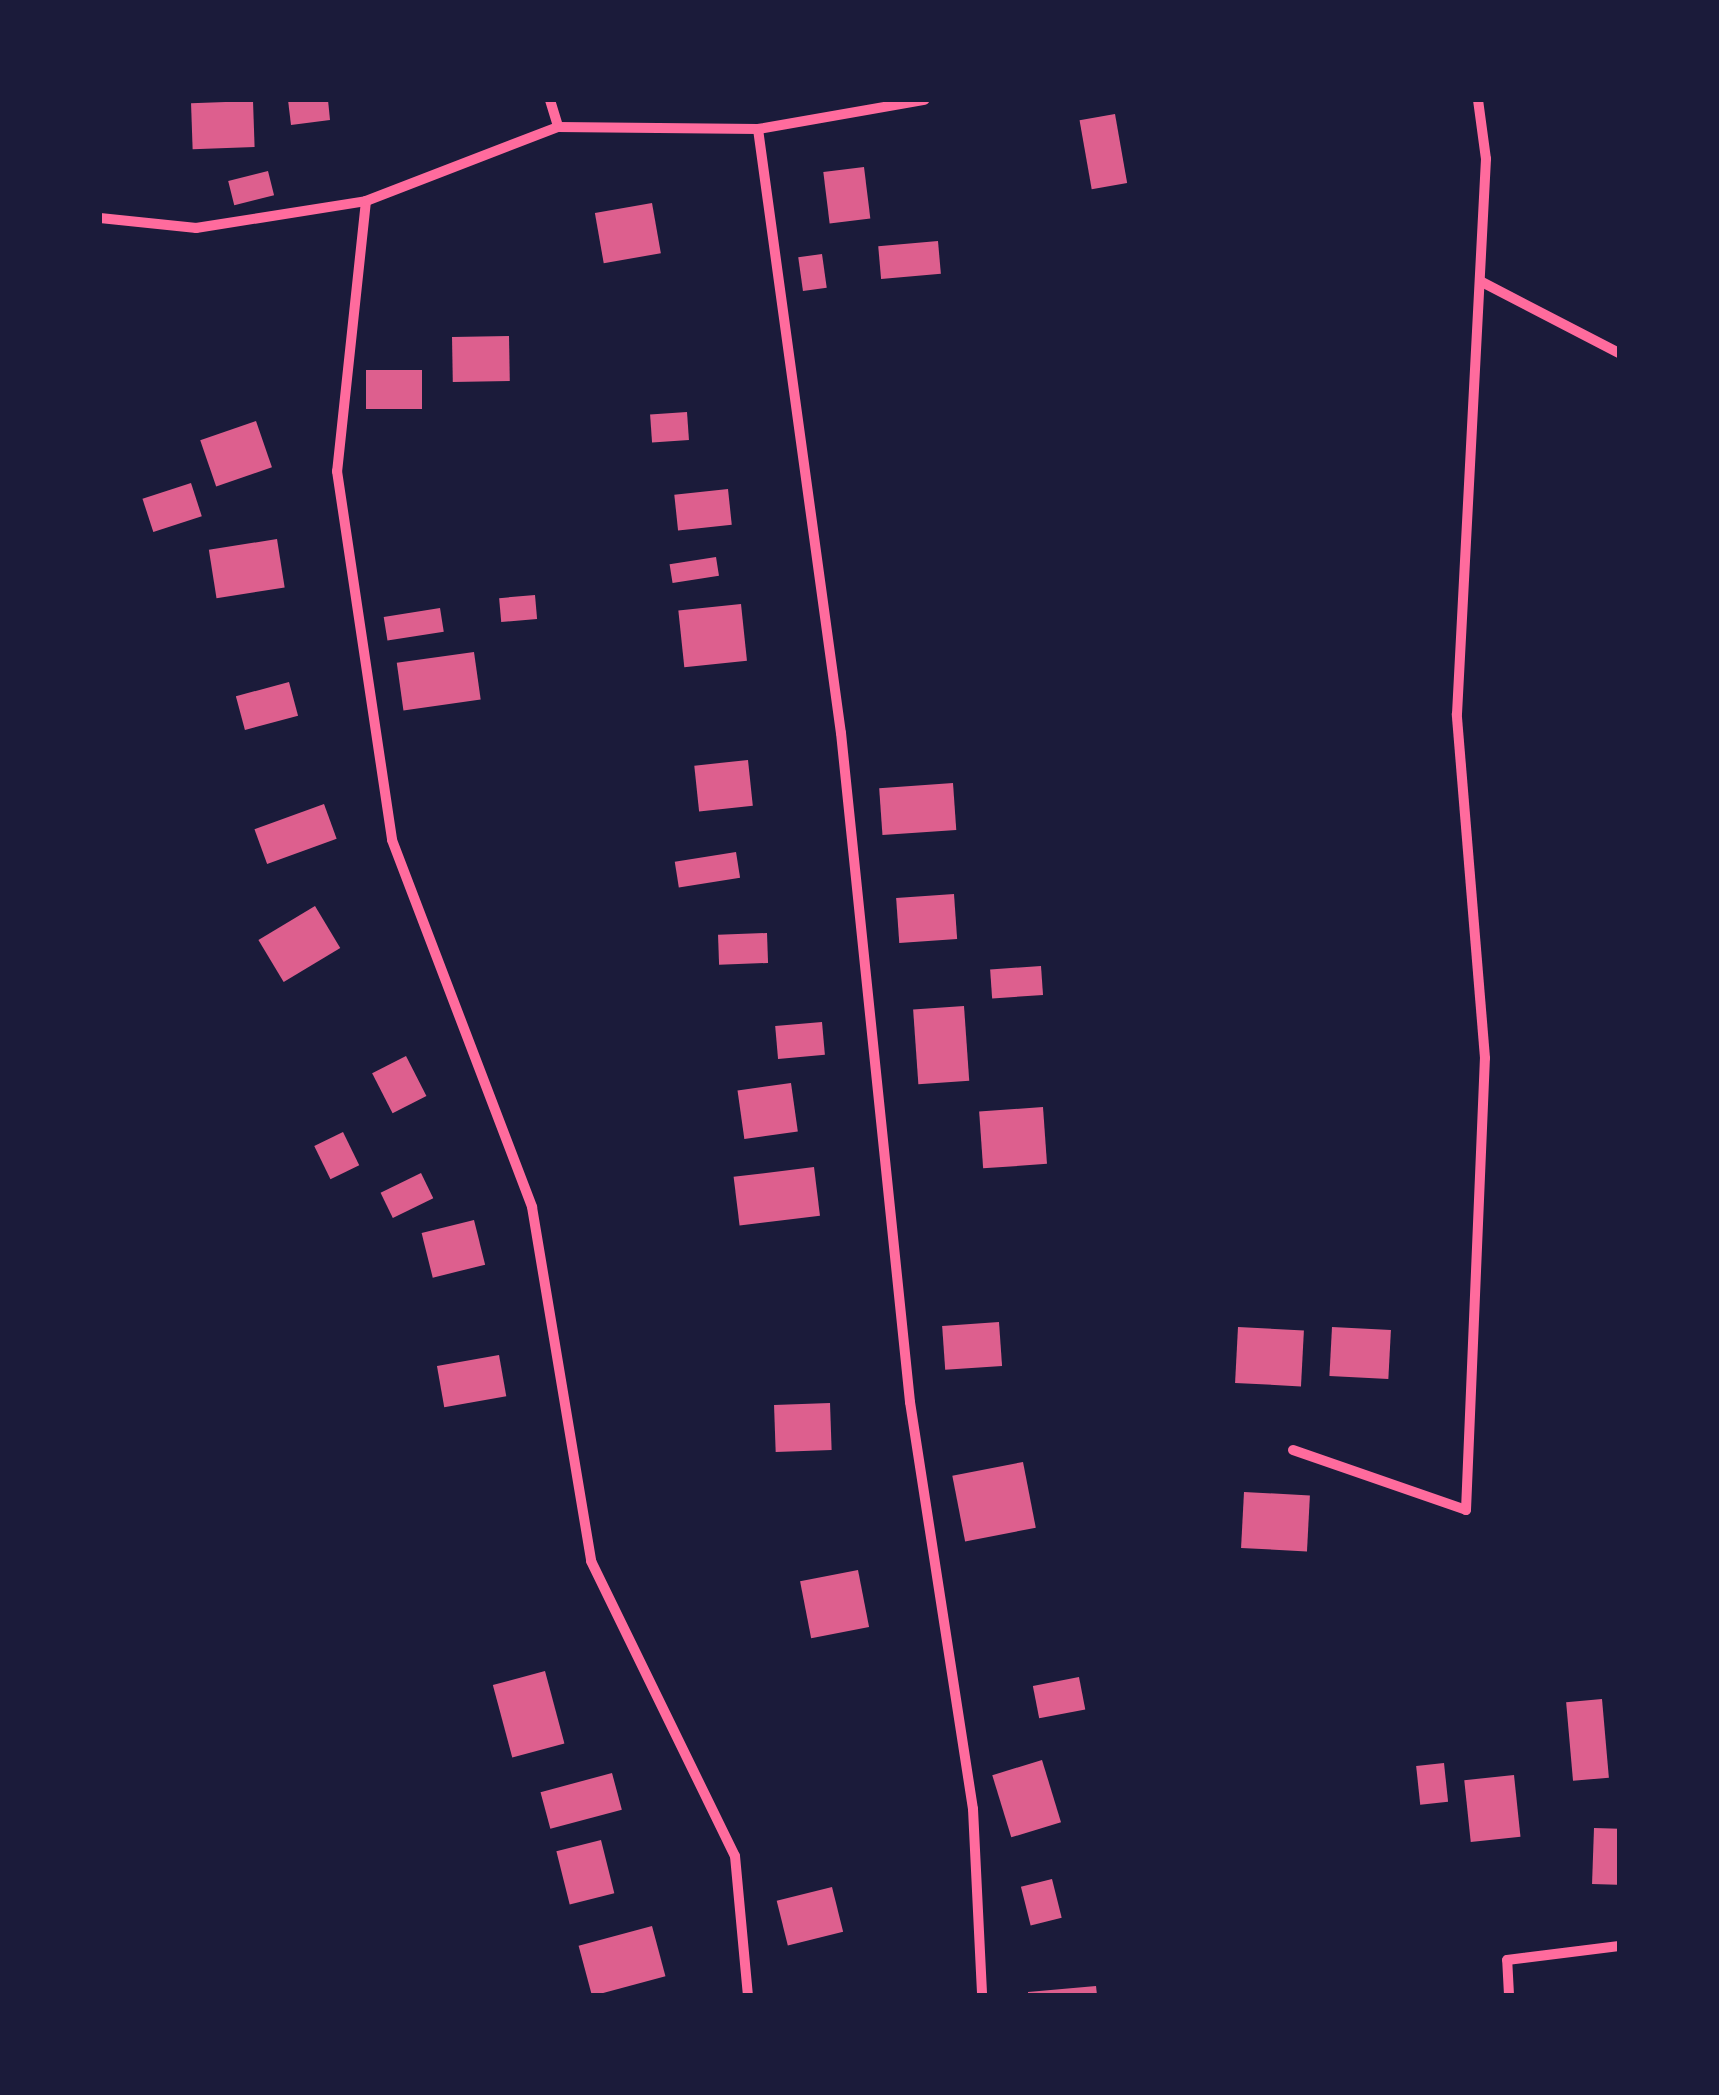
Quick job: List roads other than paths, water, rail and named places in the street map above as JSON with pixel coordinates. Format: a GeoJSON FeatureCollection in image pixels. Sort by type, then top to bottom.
{"type":"FeatureCollection","features":[{"type":"Feature","properties":{"kind":"street"},"geometry":{"type":"LineString","coordinates":[[550,100],[558,127]]}},
{"type":"Feature","properties":{"kind":"street"},"geometry":{"type":"LineString","coordinates":[[100,218],[196,228],[366,201],[558,127],[758,128],[924,100]]}},
{"type":"Feature","properties":{"kind":"street"},"geometry":{"type":"LineString","coordinates":[[1294,1450],[1466,1510],[1485,1058],[1456,714],[1486,159],[1478,100]]}},
{"type":"Feature","properties":{"kind":"street"},"geometry":{"type":"LineString","coordinates":[[758,128],[841,733],[910,1402],[973,1809],[982,1995]]}},
{"type":"Feature","properties":{"kind":"street"},"geometry":{"type":"LineString","coordinates":[[366,201],[337,471],[392,840],[532,1206],[592,1561],[735,1856],[748,1995]]}},
{"type":"Feature","properties":{"kind":"street"},"geometry":{"type":"LineString","coordinates":[[1480,281],[1619,353]]}},
{"type":"Feature","properties":{"kind":"street"},"geometry":{"type":"LineString","coordinates":[[1510,1995],[1506,1960],[1619,1946]]}}]}
